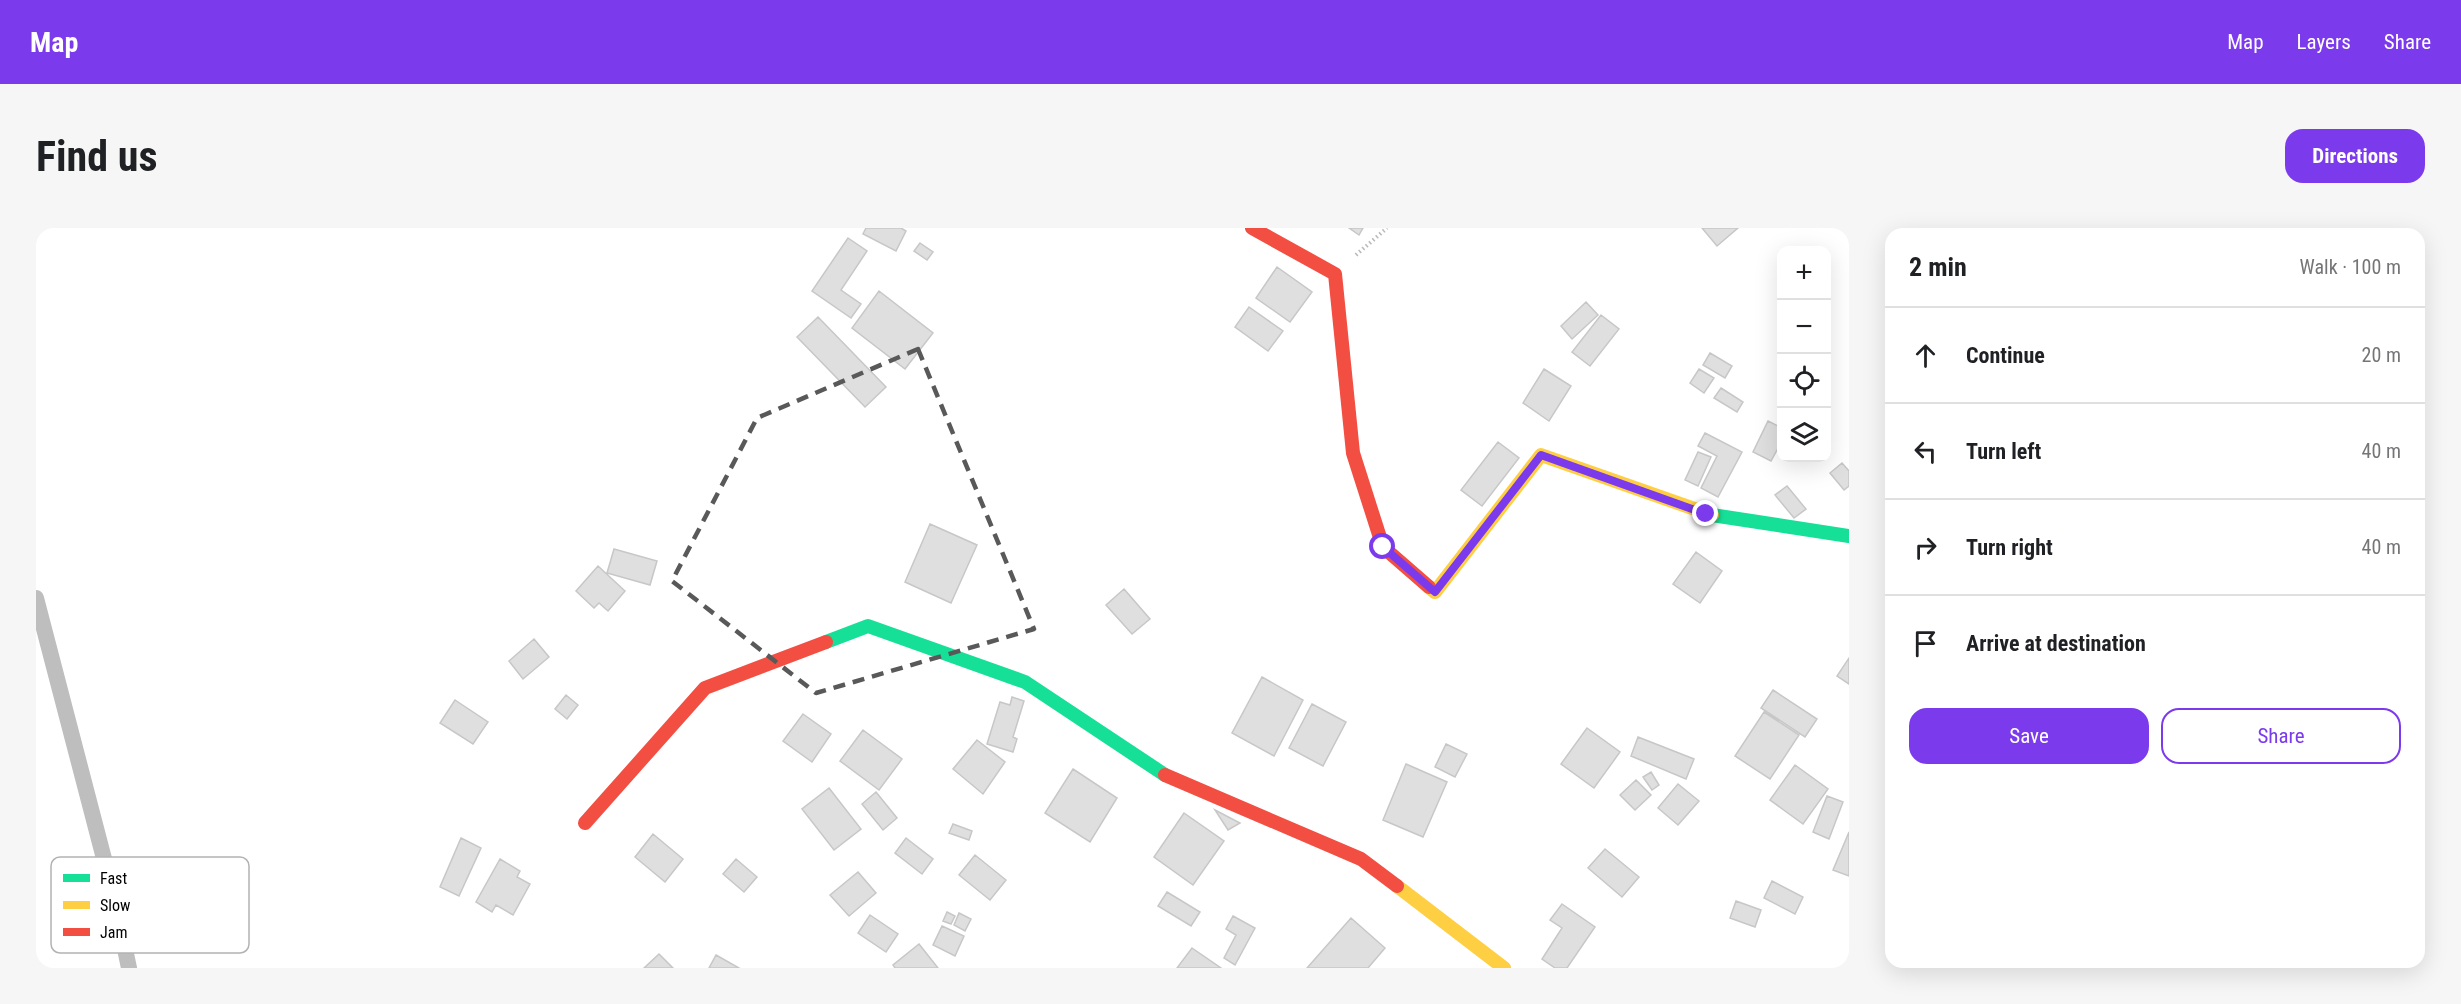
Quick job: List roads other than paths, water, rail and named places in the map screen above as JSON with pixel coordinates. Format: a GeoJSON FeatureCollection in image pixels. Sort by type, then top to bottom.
{"type":"FeatureCollection","features":[{"type":"Feature","properties":{"kind":"street"},"geometry":{"type":"LineString","coordinates":[[1252,228],[1335,273],[1353,453],[1383,547],[1435,592],[1541,455],[1706,514],[1849,536]]}},
{"type":"Feature","properties":{"kind":"street"},"geometry":{"type":"LineString","coordinates":[[585,823],[705,688],[868,626],[1025,682],[1161,773],[1361,859],[1504,968]]}},
{"type":"Feature","properties":{"kind":"lane"},"geometry":{"type":"LineString","coordinates":[[36,598],[104,857]]}},
{"type":"Feature","properties":{"kind":"lane"},"geometry":{"type":"LineString","coordinates":[[126,953],[129,968]]}}]}
